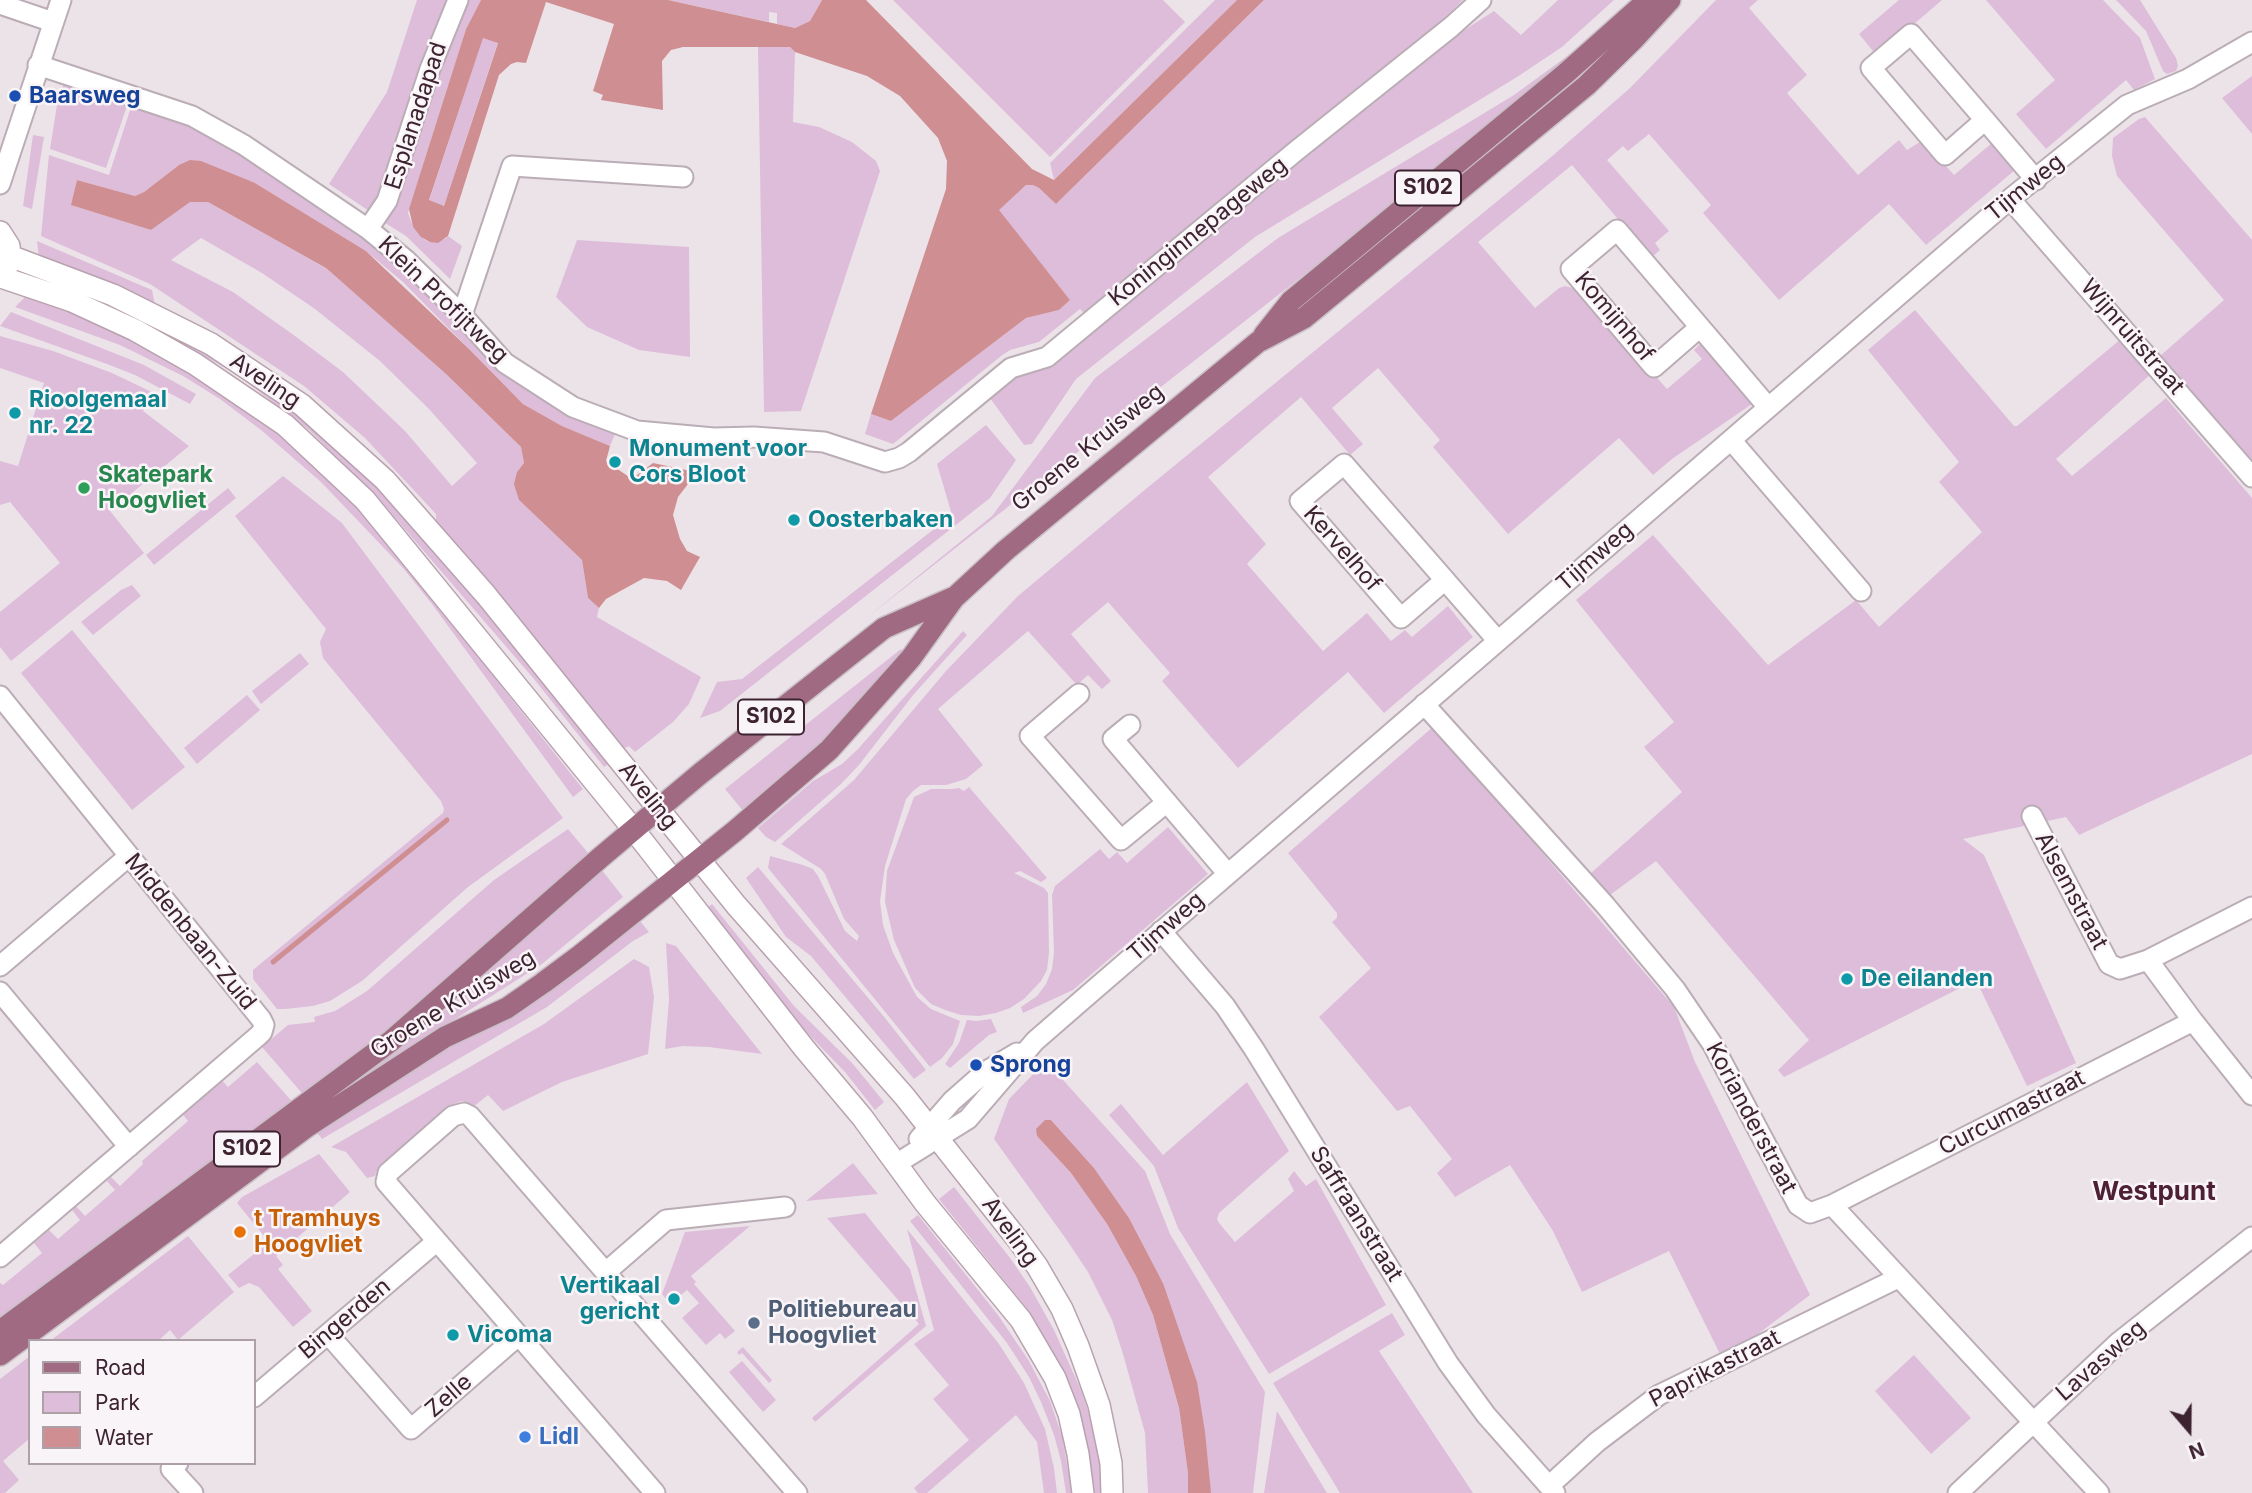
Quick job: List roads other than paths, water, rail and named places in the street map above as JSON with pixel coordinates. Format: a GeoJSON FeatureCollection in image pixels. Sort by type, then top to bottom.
{"type":"FeatureCollection","features":[{"type":"Feature","properties":{"kind":"main road","name":"Groene Kruisweg"},"geometry":{"type":"LineString","coordinates":[[1258,342],[1291,301],[1565,74],[1648,0]]}},
{"type":"Feature","properties":{"kind":"main road","name":"Groene Kruisweg"},"geometry":{"type":"LineString","coordinates":[[0,1355],[305,1128],[445,1037],[508,1008],[578,957],[700,859],[829,750],[911,658],[954,597],[1045,516],[1258,342],[1304,318],[1566,102],[1634,39],[1670,0]]}},
{"type":"Feature","properties":{"kind":"main road"},"geometry":{"type":"LineString","coordinates":[[0,232],[7,241],[10,256],[1,277]]}},
{"type":"Feature","properties":{"kind":"main road","name":"Aveling"},"geometry":{"type":"LineString","coordinates":[[10,256],[113,295],[199,338],[302,405],[385,480],[486,595],[736,905],[934,1132],[1037,1266],[1062,1309],[1098,1405],[1111,1463],[1112,1493]]}},
{"type":"Feature","properties":{"kind":"main road","name":"Aveling"},"geometry":{"type":"LineString","coordinates":[[1,277],[72,301],[135,330],[195,363],[285,425],[365,500],[459,613],[606,799],[634,830],[862,1117],[925,1203],[1021,1320],[1055,1378],[1069,1414],[1083,1493]]}},
{"type":"Feature","properties":{"kind":"main road","name":"Groene Kruisweg"},"geometry":{"type":"LineString","coordinates":[[0,1331],[391,1041],[701,773],[884,628],[954,597]]}},
{"type":"Feature","properties":{"kind":"street"},"geometry":{"type":"LineString","coordinates":[[0,184],[61,0]]}},
{"type":"Feature","properties":{"kind":"street","name":"Esplanadapad"},"geometry":{"type":"LineString","coordinates":[[368,229],[387,201],[430,69],[458,0]]}},
{"type":"Feature","properties":{"kind":"street","name":"Koninginnepageweg"},"geometry":{"type":"LineString","coordinates":[[909,452],[1011,368],[1047,357],[1481,0]]}},
{"type":"Feature","properties":{"kind":"street"},"geometry":{"type":"LineString","coordinates":[[0,4],[53,22]]}},
{"type":"Feature","properties":{"kind":"street"},"geometry":{"type":"LineString","coordinates":[[1985,120],[1944,155],[1871,68],[1911,34],[1985,120],[2036,180]]}},
{"type":"Feature","properties":{"kind":"street","name":"Tijmweg"},"geometry":{"type":"LineString","coordinates":[[896,1164],[934,1132],[968,1119],[1035,1041],[2010,199],[2127,105],[2188,79],[2252,42]]}},
{"type":"Feature","properties":{"kind":"street","name":"Klein Profijtweg"},"geometry":{"type":"LineString","coordinates":[[38,65],[203,121],[318,193],[406,260],[462,315],[505,363],[573,407],[637,431],[715,438],[754,437],[824,442],[885,462],[909,452]]}},
{"type":"Feature","properties":{"kind":"street"},"geometry":{"type":"LineString","coordinates":[[462,315],[512,166],[684,177]]}},
{"type":"Feature","properties":{"kind":"street","name":"Wijnruitstraat"},"geometry":{"type":"LineString","coordinates":[[2010,199],[2252,477]]}},
{"type":"Feature","properties":{"kind":"street","name":"Komijnhof"},"geometry":{"type":"LineString","coordinates":[[1700,327],[1654,367],[1571,269],[1617,230],[1700,327],[1768,407]]}},
{"type":"Feature","properties":{"kind":"street"},"geometry":{"type":"LineString","coordinates":[[1731,439],[1861,591]]}},
{"type":"Feature","properties":{"kind":"street","name":"Kervelhof"},"geometry":{"type":"LineString","coordinates":[[1445,580],[1401,618],[1300,501],[1344,464],[1445,580],[1498,641]]}},
{"type":"Feature","properties":{"kind":"street"},"geometry":{"type":"LineString","coordinates":[[1079,694],[1030,736],[1121,840],[1167,802]]}},
{"type":"Feature","properties":{"kind":"street","name":"Middenbaan-Zuid"},"geometry":{"type":"LineString","coordinates":[[1,700],[261,1019],[264,1028],[129,1147],[3,1249]]}},
{"type":"Feature","properties":{"kind":"street","name":"Korianderstraat"},"geometry":{"type":"LineString","coordinates":[[1424,704],[1605,905],[1675,989],[1713,1045],[1798,1205],[1810,1213],[1832,1205]]}},
{"type":"Feature","properties":{"kind":"street"},"geometry":{"type":"LineString","coordinates":[[1130,725],[1113,738],[1228,874]]}},
{"type":"Feature","properties":{"kind":"street","name":"Alsemstraat"},"geometry":{"type":"LineString","coordinates":[[2032,816],[2109,964],[2120,969],[2148,960],[2252,907]]}},
{"type":"Feature","properties":{"kind":"street"},"geometry":{"type":"LineString","coordinates":[[0,966],[130,856]]}},
{"type":"Feature","properties":{"kind":"street","name":"Saffraanstraat"},"geometry":{"type":"LineString","coordinates":[[1161,932],[1225,1006],[1247,1038],[1448,1363],[1486,1415],[1552,1490]]}},
{"type":"Feature","properties":{"kind":"street"},"geometry":{"type":"LineString","coordinates":[[2148,960],[2252,1095]]}},
{"type":"Feature","properties":{"kind":"street"},"geometry":{"type":"LineString","coordinates":[[0,992],[129,1147]]}},
{"type":"Feature","properties":{"kind":"street","name":"Curcumastraat"},"geometry":{"type":"LineString","coordinates":[[1832,1205],[2193,1021]]}},
{"type":"Feature","properties":{"kind":"street"},"geometry":{"type":"LineString","coordinates":[[654,1493],[389,1187],[386,1178],[388,1173],[453,1116],[464,1113],[470,1116],[797,1493]]}},
{"type":"Feature","properties":{"kind":"street"},"geometry":{"type":"LineString","coordinates":[[1832,1205],[2099,1493]]}},
{"type":"Feature","properties":{"kind":"street"},"geometry":{"type":"LineString","coordinates":[[606,1272],[666,1220],[785,1207]]}},
{"type":"Feature","properties":{"kind":"street","name":"Lavasweg"},"geometry":{"type":"LineString","coordinates":[[1958,1493],[2119,1342],[2252,1237]]}},
{"type":"Feature","properties":{"kind":"street","name":"Bingerden"},"geometry":{"type":"LineString","coordinates":[[256,1395],[437,1241]]}},
{"type":"Feature","properties":{"kind":"street","name":"Paprikastraat"},"geometry":{"type":"LineString","coordinates":[[1552,1490],[1597,1442],[1659,1395],[1898,1278]]}},
{"type":"Feature","properties":{"kind":"street","name":"Zelle"},"geometry":{"type":"LineString","coordinates":[[328,1334],[411,1429],[519,1335]]}},
{"type":"Feature","properties":{"kind":"street"},"geometry":{"type":"LineString","coordinates":[[174,1466],[193,1493]]}},
{"type":"Feature","properties":{"kind":"water"},"geometry":{"type":"Polygon","coordinates":[[[481,0],[668,0],[795,28],[810,21],[822,0],[866,0],[1032,169],[1054,180],[1237,0],[1264,0],[1056,204],[1039,188],[1026,185],[999,210],[1070,300],[1059,310],[1026,318],[891,421],[871,414],[946,189],[947,161],[938,138],[900,96],[867,76],[795,52],[790,47],[683,47],[671,50],[662,61],[663,110],[601,100],[603,95],[593,91],[614,24],[546,2],[526,63],[511,64],[499,75],[448,236],[438,243],[430,242],[421,237],[413,227],[409,209],[466,29],[481,0]],[[483,38],[429,200],[444,206],[498,43],[483,38]]]}},
{"type":"Feature","properties":{"kind":"water"},"geometry":{"type":"Polygon","coordinates":[[[190,160],[201,161],[255,183],[366,251],[523,404],[562,426],[610,446],[606,461],[632,479],[653,463],[691,471],[688,484],[678,497],[673,515],[680,539],[687,551],[700,557],[681,590],[667,581],[644,578],[606,599],[599,608],[588,598],[582,560],[519,500],[514,484],[517,472],[524,463],[521,447],[446,374],[326,268],[208,202],[190,202],[151,230],[71,205],[77,180],[135,196],[190,160]]]}},
{"type":"Feature","properties":{"kind":"water"},"geometry":{"type":"Polygon","coordinates":[[[1045,1120],[1051,1120],[1094,1168],[1129,1218],[1163,1283],[1197,1382],[1211,1493],[1188,1493],[1188,1473],[1179,1408],[1153,1315],[1136,1276],[1107,1224],[1071,1173],[1037,1136],[1036,1129],[1045,1120]]]}},
{"type":"Feature","properties":{"kind":"waterway"},"geometry":{"type":"LineString","coordinates":[[273,962],[447,820]]}},
{"type":"Feature","properties":{"kind":"place","name":"Baarsweg"},"geometry":{"type":"Point","coordinates":[15,96]}},
{"type":"Feature","properties":{"kind":"place","name":"Rioolgemaal nr. 22"},"geometry":{"type":"Point","coordinates":[15,413]}},
{"type":"Feature","properties":{"kind":"place","name":"Monument voor Cors Bloot"},"geometry":{"type":"Point","coordinates":[615,462]}},
{"type":"Feature","properties":{"kind":"place","name":"Skatepark Hoogvliet"},"geometry":{"type":"Point","coordinates":[84,488]}},
{"type":"Feature","properties":{"kind":"place","name":"Oosterbaken"},"geometry":{"type":"Point","coordinates":[794,520]}},
{"type":"Feature","properties":{"kind":"place","name":"De eilanden"},"geometry":{"type":"Point","coordinates":[1847,979]}},
{"type":"Feature","properties":{"kind":"place","name":"Sprong"},"geometry":{"type":"Point","coordinates":[976,1065]}},
{"type":"Feature","properties":{"kind":"place","name":"t Tramhuys Hoogvliet"},"geometry":{"type":"Point","coordinates":[240,1232]}},
{"type":"Feature","properties":{"kind":"place","name":"Vertikaal gericht"},"geometry":{"type":"Point","coordinates":[674,1299]}},
{"type":"Feature","properties":{"kind":"place","name":"Politiebureau Hoogvliet"},"geometry":{"type":"Point","coordinates":[754,1323]}},
{"type":"Feature","properties":{"kind":"place","name":"Vicoma"},"geometry":{"type":"Point","coordinates":[453,1335]}},
{"type":"Feature","properties":{"kind":"place","name":"Lidl"},"geometry":{"type":"Point","coordinates":[525,1437]}},
{"type":"Feature","properties":{"kind":"district","name":"Westpunt"},"geometry":{"type":"Point","coordinates":[2154,1192]}}]}
